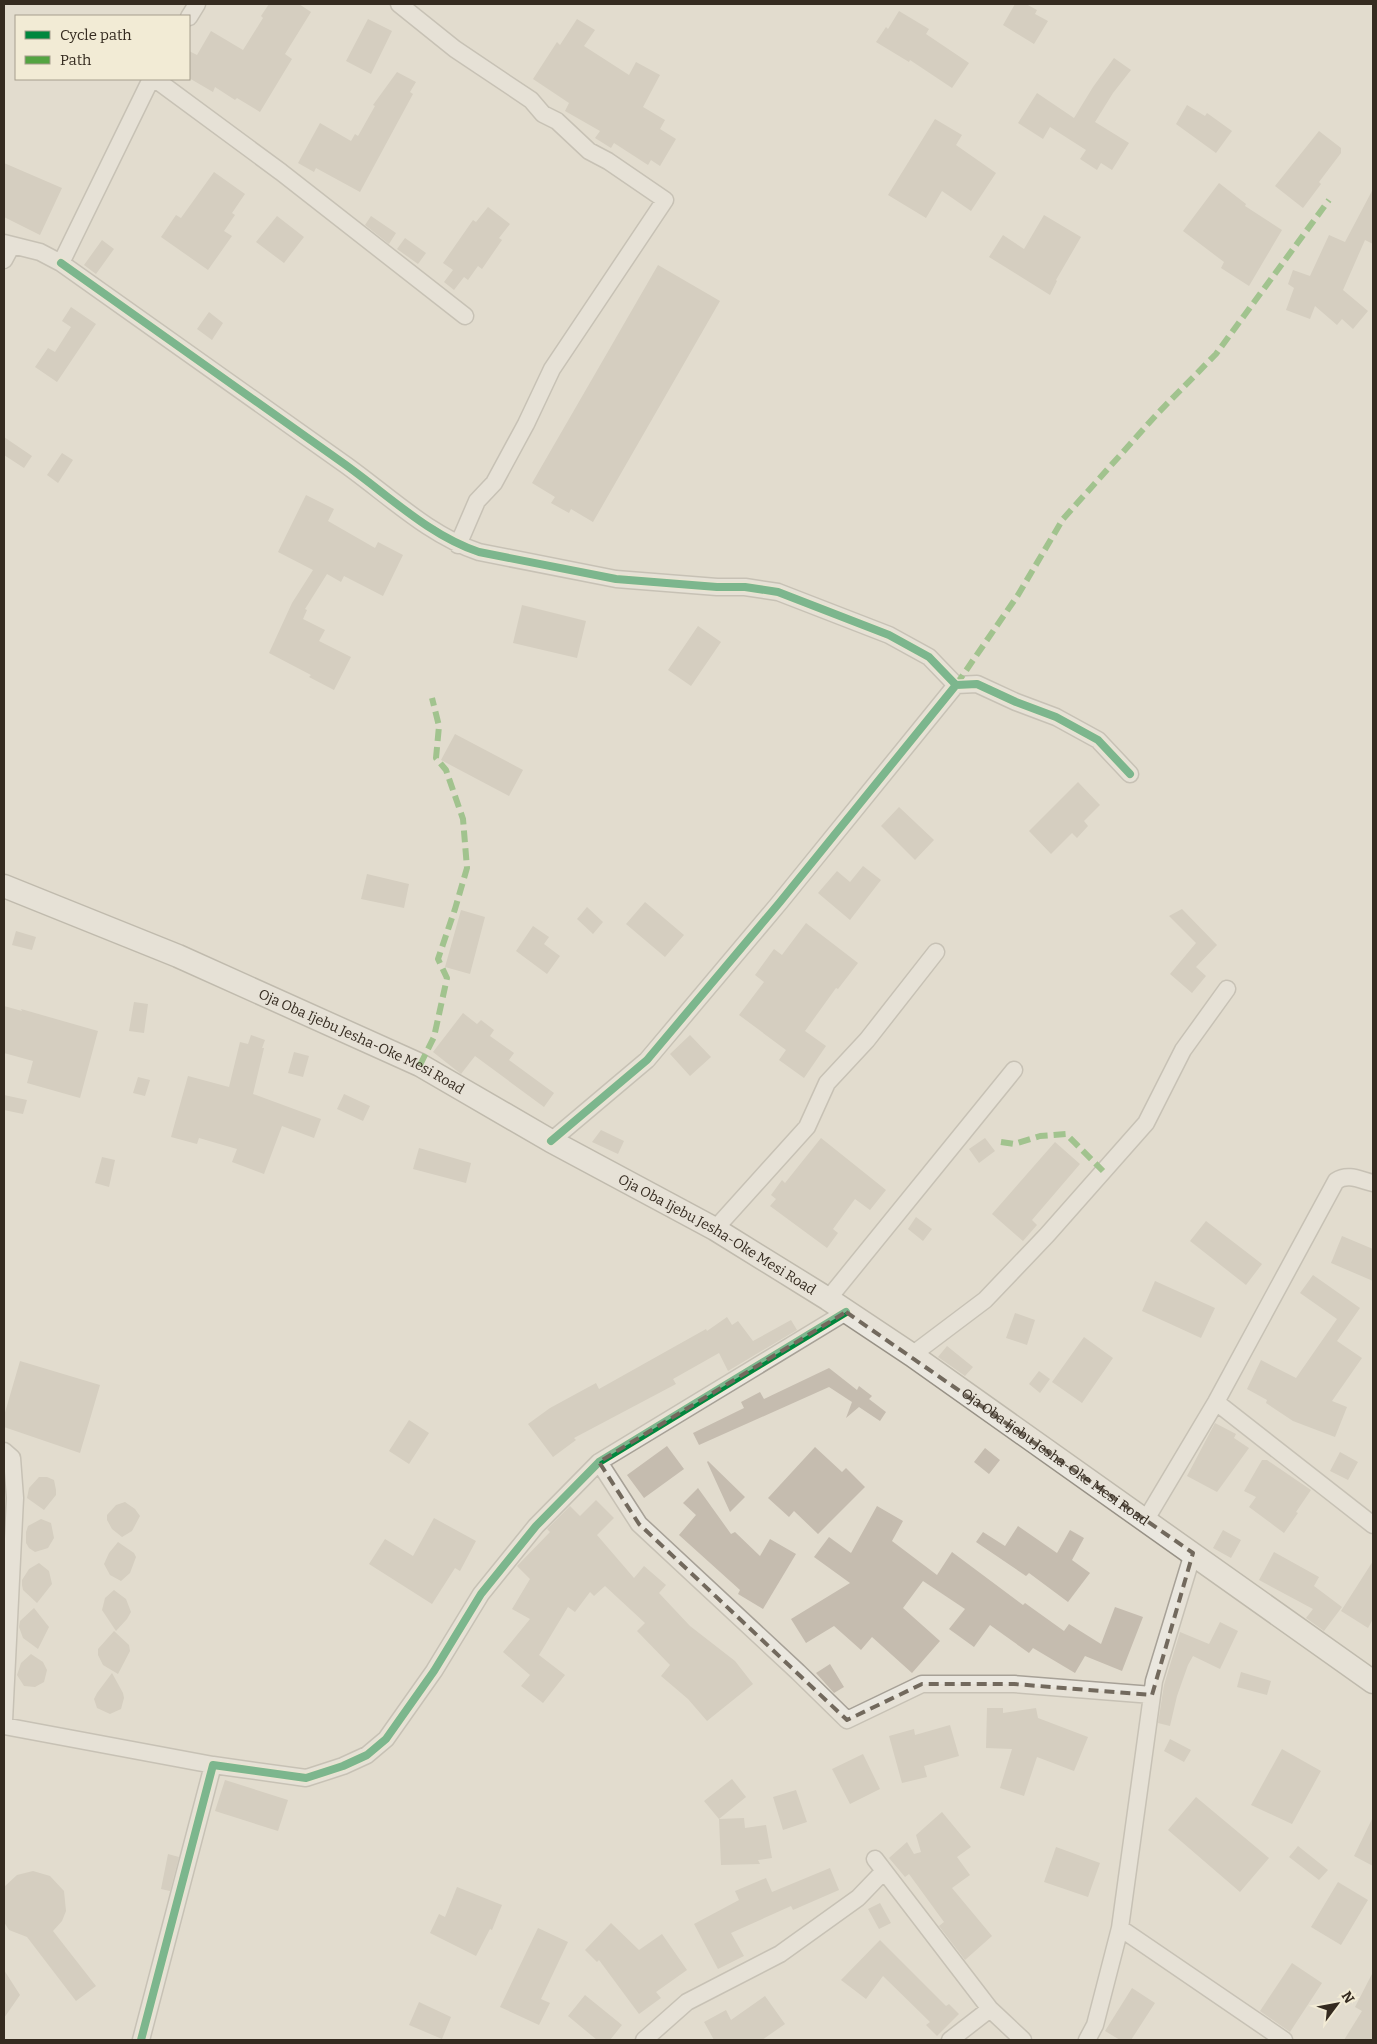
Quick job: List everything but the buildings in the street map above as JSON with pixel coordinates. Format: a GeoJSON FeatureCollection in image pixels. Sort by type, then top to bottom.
{"type":"FeatureCollection","features":[{"type":"Feature","properties":{"kind":"main road","name":"Oja Oba Ijebu Jesha-Oke Mesi Road"},"geometry":{"type":"LineString","coordinates":[[4,886],[178,956],[420,1065],[551,1141],[715,1230],[828,1299],[912,1354],[1145,1520],[1371,1674]]}},
{"type":"Feature","properties":{"kind":"street"},"geometry":{"type":"LineString","coordinates":[[190,15],[197,4]]}},
{"type":"Feature","properties":{"kind":"street"},"geometry":{"type":"LineString","coordinates":[[398,4],[455,49],[531,100],[543,114],[557,121],[589,151],[608,161],[665,200],[552,369],[526,424],[494,483],[477,501],[458,545]]}},
{"type":"Feature","properties":{"kind":"street"},"geometry":{"type":"LineString","coordinates":[[60,263],[151,80]]}},
{"type":"Feature","properties":{"kind":"street"},"geometry":{"type":"LineString","coordinates":[[156,80],[281,172],[465,316]]}},
{"type":"Feature","properties":{"kind":"street"},"geometry":{"type":"LineString","coordinates":[[4,260],[8,244],[40,252],[60,263],[353,470],[440,535],[458,545],[479,552],[616,578],[717,587],[751,587],[778,592],[889,635],[929,657],[956,685]]}},
{"type":"Feature","properties":{"kind":"street"},"geometry":{"type":"LineString","coordinates":[[551,1141],[646,1060],[780,902],[956,685],[977,684],[1016,702],[1056,717],[1098,740],[1130,774]]}},
{"type":"Feature","properties":{"kind":"street"},"geometry":{"type":"LineString","coordinates":[[715,1230],[807,1127],[827,1083],[867,1040],[936,952]]}},
{"type":"Feature","properties":{"kind":"street"},"geometry":{"type":"LineString","coordinates":[[912,1354],[986,1300],[1146,1123],[1183,1050],[1228,989]]}},
{"type":"Feature","properties":{"kind":"street"},"geometry":{"type":"LineString","coordinates":[[828,1299],[1014,1070]]}},
{"type":"Feature","properties":{"kind":"street"},"geometry":{"type":"LineString","coordinates":[[1145,1520],[1216,1402],[1336,1181],[1341,1177],[1349,1176],[1373,1183]]}},
{"type":"Feature","properties":{"kind":"street"},"geometry":{"type":"LineString","coordinates":[[4,1726],[213,1766],[306,1778],[343,1766],[367,1755],[386,1739],[434,1671],[480,1594],[536,1526],[599,1462],[846,1312]]}},
{"type":"Feature","properties":{"kind":"street"},"geometry":{"type":"LineString","coordinates":[[1216,1402],[1373,1525]]}},
{"type":"Feature","properties":{"kind":"street"},"geometry":{"type":"LineString","coordinates":[[4,1451],[12,1458],[15,1498],[4,1721]]}},
{"type":"Feature","properties":{"kind":"street"},"geometry":{"type":"LineString","coordinates":[[599,1462],[639,1524],[847,1720],[922,1684],[1014,1684],[1152,1695]]}},
{"type":"Feature","properties":{"kind":"street"},"geometry":{"type":"LineString","coordinates":[[1087,2040],[1095,2025],[1120,1928],[1154,1681],[1193,1553]]}},
{"type":"Feature","properties":{"kind":"street"},"geometry":{"type":"LineString","coordinates":[[141,2040],[213,1766]]}},
{"type":"Feature","properties":{"kind":"street"},"geometry":{"type":"LineString","coordinates":[[644,2040],[687,2002],[780,1954],[858,1898],[879,1865],[990,2009],[1023,2040]]}},
{"type":"Feature","properties":{"kind":"street"},"geometry":{"type":"LineString","coordinates":[[1120,1928],[1284,2040]]}},
{"type":"Feature","properties":{"kind":"street"},"geometry":{"type":"LineString","coordinates":[[950,2040],[990,2009]]}},
{"type":"Feature","properties":{"kind":"highlighted area"},"geometry":{"type":"Polygon","coordinates":[[[846,1312],[1193,1553],[1152,1695],[1014,1684],[922,1684],[847,1720],[639,1524],[599,1462],[846,1312]]]}},
{"type":"Feature","properties":{"kind":"marked path"},"geometry":{"type":"LineString","coordinates":[[956,685],[1018,595],[1063,519],[1157,414],[1216,354],[1329,200]]}},
{"type":"Feature","properties":{"kind":"marked path"},"geometry":{"type":"LineString","coordinates":[[420,1065],[434,1037],[447,978],[438,959],[467,868],[463,819],[446,770],[436,758],[439,726],[432,698]]}},
{"type":"Feature","properties":{"kind":"marked path"},"geometry":{"type":"LineString","coordinates":[[1001,1142],[1014,1144],[1040,1136],[1066,1134],[1103,1171]]}},
{"type":"Feature","properties":{"kind":"cycle path"},"geometry":{"type":"LineString","coordinates":[[61,263],[343,463],[408,513],[460,545],[479,552],[616,579],[717,587],[745,587],[778,592],[889,635],[929,657],[956,685]]}},
{"type":"Feature","properties":{"kind":"cycle path"},"geometry":{"type":"LineString","coordinates":[[551,1141],[647,1060],[780,902],[956,685],[977,684],[1016,702],[1056,717],[1098,740],[1130,774]]}},
{"type":"Feature","properties":{"kind":"cycle path"},"geometry":{"type":"LineString","coordinates":[[141,2040],[213,1765],[306,1778],[343,1766],[367,1755],[386,1739],[434,1671],[481,1594],[536,1526],[599,1462],[846,1312]]}}]}
